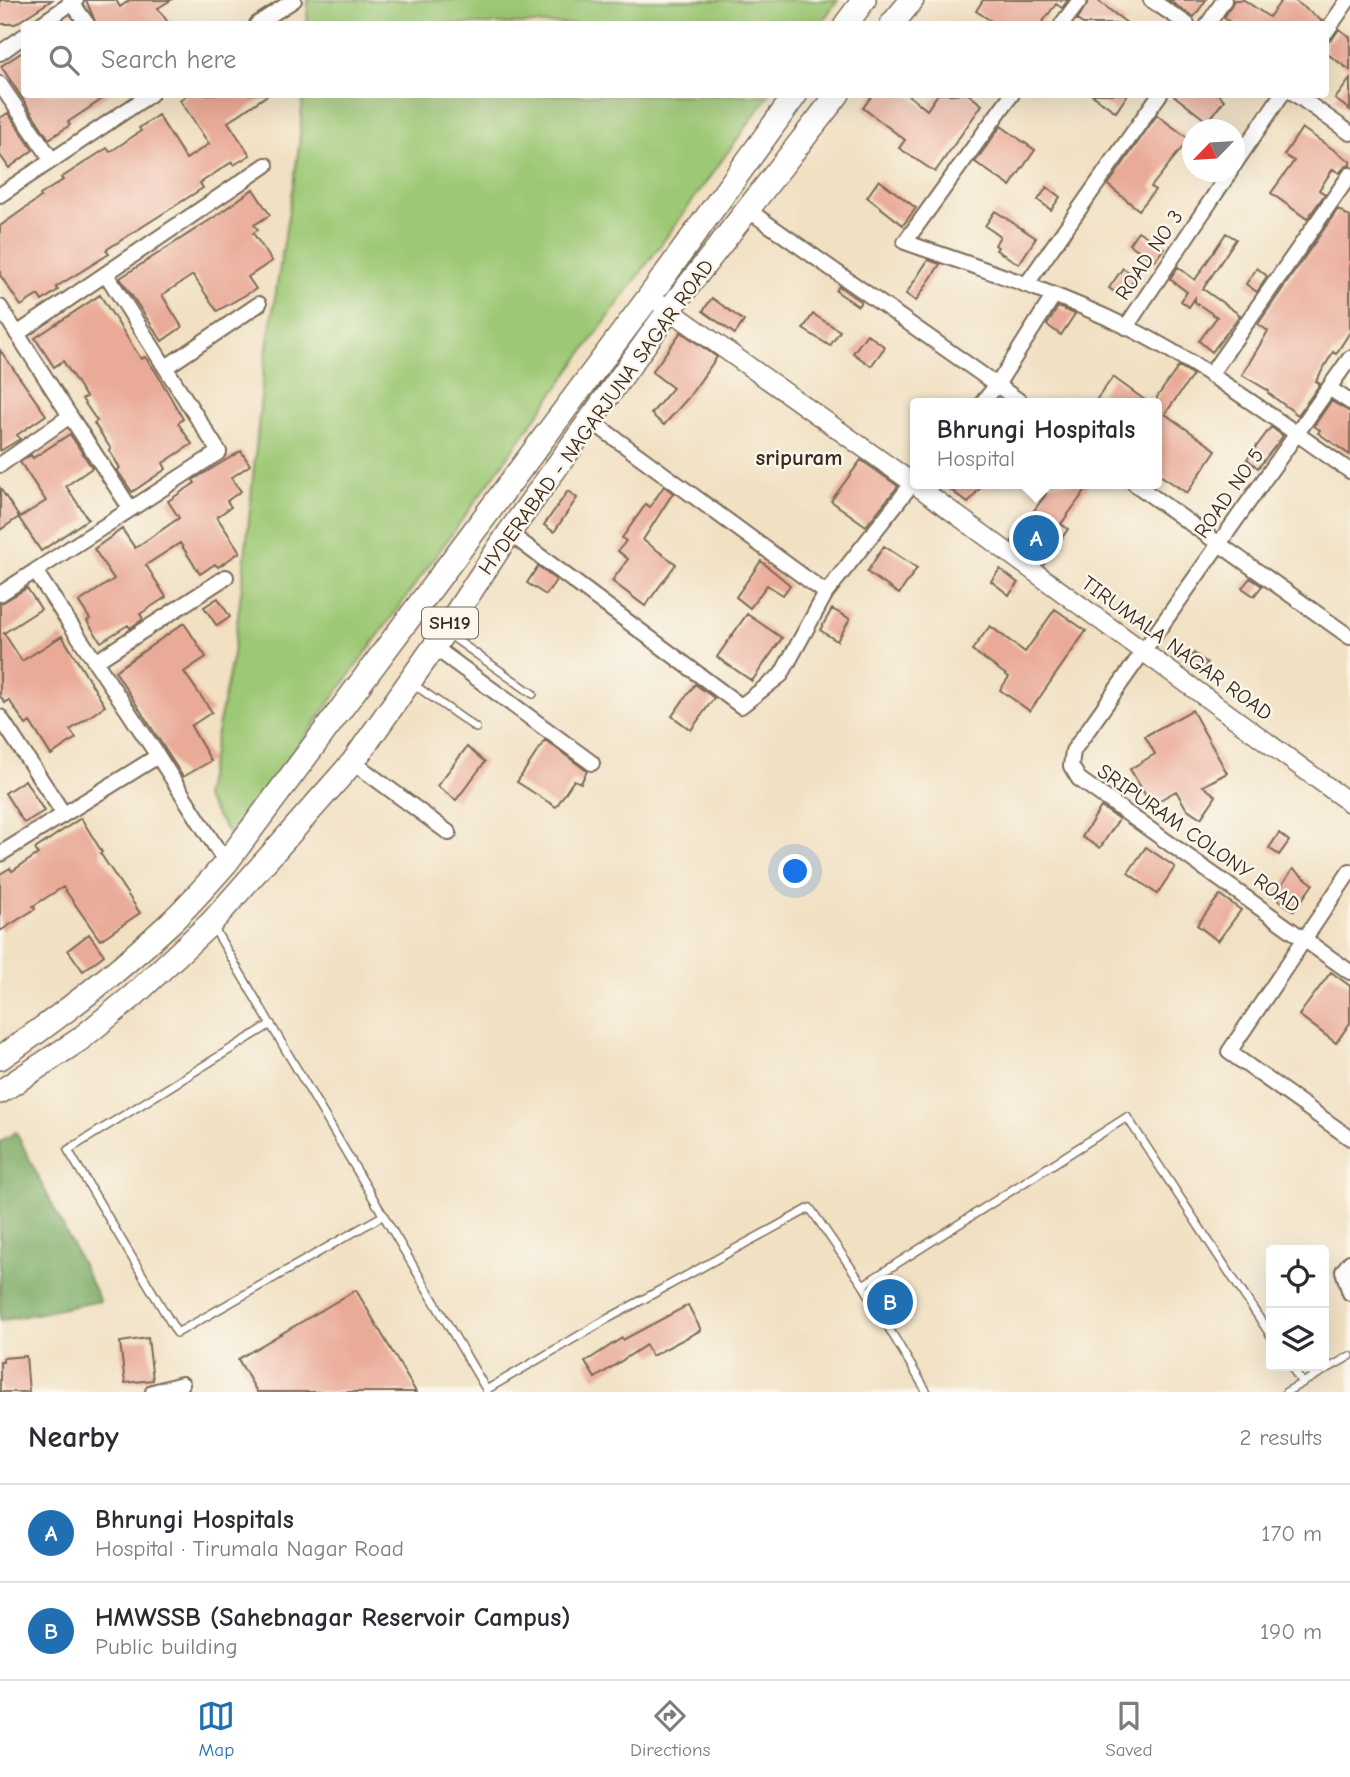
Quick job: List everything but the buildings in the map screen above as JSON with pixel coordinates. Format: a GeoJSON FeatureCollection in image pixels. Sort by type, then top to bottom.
{"type":"FeatureCollection","features":[{"type":"Feature","properties":{"kind":"main road"},"geometry":{"type":"LineString","coordinates":[[848,21],[864,0]]}},
{"type":"Feature","properties":{"kind":"main road"},"geometry":{"type":"LineString","coordinates":[[894,21],[912,0]]}},
{"type":"Feature","properties":{"kind":"main road","name":"HYDERABAD - NAGARJUNA SAGAR ROAD"},"geometry":{"type":"LineString","coordinates":[[0,1058],[61,1016],[114,973],[173,921],[226,863],[649,297],[793,98]]}},
{"type":"Feature","properties":{"kind":"main road","name":"HYDERABAD - NAGARJUNA SAGAR ROAD"},"geometry":{"type":"LineString","coordinates":[[0,1092],[90,1031],[133,996],[211,923],[353,762],[590,419],[670,309],[835,98]]}},
{"type":"Feature","properties":{"kind":"street"},"geometry":{"type":"LineString","coordinates":[[262,21],[294,0]]}},
{"type":"Feature","properties":{"kind":"street"},"geometry":{"type":"LineString","coordinates":[[1064,21],[1080,0]]}},
{"type":"Feature","properties":{"kind":"street"},"geometry":{"type":"LineString","coordinates":[[1151,0],[1182,21]]}},
{"type":"Feature","properties":{"kind":"street"},"geometry":{"type":"LineString","coordinates":[[1210,21],[1224,0]]}},
{"type":"Feature","properties":{"kind":"street"},"geometry":{"type":"LineString","coordinates":[[1329,26],[1348,0]]}},
{"type":"Feature","properties":{"kind":"street"},"geometry":{"type":"LineString","coordinates":[[45,21],[73,1],[85,21]]}},
{"type":"Feature","properties":{"kind":"street"},"geometry":{"type":"LineString","coordinates":[[0,54],[21,38]]}},
{"type":"Feature","properties":{"kind":"street"},"geometry":{"type":"LineString","coordinates":[[0,84],[52,160]]}},
{"type":"Feature","properties":{"kind":"street"},"geometry":{"type":"LineString","coordinates":[[0,195],[141,98]]}},
{"type":"Feature","properties":{"kind":"street"},"geometry":{"type":"LineString","coordinates":[[1009,98],[905,242],[1054,295],[1126,327],[1210,375],[1350,471]]}},
{"type":"Feature","properties":{"kind":"street"},"geometry":{"type":"LineString","coordinates":[[1026,285],[1157,98]]}},
{"type":"Feature","properties":{"kind":"street"},"geometry":{"type":"LineString","coordinates":[[1245,149],[1279,98]]}},
{"type":"Feature","properties":{"kind":"street"},"geometry":{"type":"LineString","coordinates":[[1301,98],[1350,133]]}},
{"type":"Feature","properties":{"kind":"street"},"geometry":{"type":"LineString","coordinates":[[17,334],[266,165]]}},
{"type":"Feature","properties":{"kind":"street"},"geometry":{"type":"LineString","coordinates":[[1210,375],[1350,175]]}},
{"type":"Feature","properties":{"kind":"street","name":"ROAD NO 3"},"geometry":{"type":"LineString","coordinates":[[1126,327],[1223,182]]}},
{"type":"Feature","properties":{"kind":"street"},"geometry":{"type":"LineString","coordinates":[[748,210],[1015,398]]}},
{"type":"Feature","properties":{"kind":"street"},"geometry":{"type":"LineString","coordinates":[[0,594],[219,452],[106,275]]}},
{"type":"Feature","properties":{"kind":"street"},"geometry":{"type":"LineString","coordinates":[[986,398],[1054,295]]}},
{"type":"Feature","properties":{"kind":"street","name":"TIRUMALA NAGAR ROAD"},"geometry":{"type":"LineString","coordinates":[[649,297],[670,309],[910,478]]}},
{"type":"Feature","properties":{"kind":"street"},"geometry":{"type":"LineString","coordinates":[[166,367],[259,304]]}},
{"type":"Feature","properties":{"kind":"street"},"geometry":{"type":"LineString","coordinates":[[0,307],[130,508]]}},
{"type":"Feature","properties":{"kind":"street","name":"ROAD NO 5"},"geometry":{"type":"LineString","coordinates":[[1143,651],[1350,358]]}},
{"type":"Feature","properties":{"kind":"street"},"geometry":{"type":"LineString","coordinates":[[1329,388],[1350,402]]}},
{"type":"Feature","properties":{"kind":"street"},"geometry":{"type":"LineString","coordinates":[[0,465],[70,416]]}},
{"type":"Feature","properties":{"kind":"street"},"geometry":{"type":"LineString","coordinates":[[590,419],[826,593]]}},
{"type":"Feature","properties":{"kind":"street"},"geometry":{"type":"LineString","coordinates":[[509,533],[741,706],[781,675],[826,593],[910,486]]}},
{"type":"Feature","properties":{"kind":"street","name":"TIRUMALA NAGAR ROAD"},"geometry":{"type":"LineString","coordinates":[[925,489],[1350,803]]}},
{"type":"Feature","properties":{"kind":"street"},"geometry":{"type":"LineString","coordinates":[[1142,489],[1350,637]]}},
{"type":"Feature","properties":{"kind":"street"},"geometry":{"type":"LineString","coordinates":[[35,571],[226,863]]}},
{"type":"Feature","properties":{"kind":"street"},"geometry":{"type":"LineString","coordinates":[[95,662],[226,577]]}},
{"type":"Feature","properties":{"kind":"street"},"geometry":{"type":"LineString","coordinates":[[439,639],[592,763]]}},
{"type":"Feature","properties":{"kind":"street","name":"SRIPURAM COLONY ROAD"},"geometry":{"type":"LineString","coordinates":[[1143,651],[1073,751],[1071,766],[1079,779],[1350,972]]}},
{"type":"Feature","properties":{"kind":"street"},"geometry":{"type":"LineString","coordinates":[[3,727],[63,813]]}},
{"type":"Feature","properties":{"kind":"street"},"geometry":{"type":"LineString","coordinates":[[0,854],[158,756]]}},
{"type":"Feature","properties":{"kind":"street"},"geometry":{"type":"LineString","coordinates":[[353,762],[449,833]]}},
{"type":"Feature","properties":{"kind":"street"},"geometry":{"type":"LineString","coordinates":[[1350,871],[1229,1052],[1350,1138]]}},
{"type":"Feature","properties":{"kind":"street"},"geometry":{"type":"LineString","coordinates":[[1350,1262],[1343,1271],[1350,1293]]}},
{"type":"Feature","properties":{"kind":"street"},"geometry":{"type":"LineString","coordinates":[[153,1392],[182,1384]]}},
{"type":"Feature","properties":{"kind":"lane"},"geometry":{"type":"LineString","coordinates":[[439,639],[533,694]]}},
{"type":"Feature","properties":{"kind":"lane"},"geometry":{"type":"LineString","coordinates":[[410,682],[476,728]]}},
{"type":"Feature","properties":{"kind":"lane"},"geometry":{"type":"LineString","coordinates":[[211,923],[486,1391],[609,1318],[810,1208],[863,1285],[928,1392]]}},
{"type":"Feature","properties":{"kind":"lane"},"geometry":{"type":"LineString","coordinates":[[271,1024],[68,1150],[177,1333],[384,1214]]}},
{"type":"Feature","properties":{"kind":"lane"},"geometry":{"type":"LineString","coordinates":[[863,1285],[1127,1117],[1266,1328]]}},
{"type":"Feature","properties":{"kind":"lane"},"geometry":{"type":"LineString","coordinates":[[1286,1392],[1350,1356]]}},
{"type":"Feature","properties":{"kind":"lane"},"geometry":{"type":"LineString","coordinates":[[1294,1371],[1302,1383]]}},
{"type":"Feature","properties":{"kind":"green space"},"geometry":{"type":"Polygon","coordinates":[[[308,0],[838,0],[822,21],[307,21],[308,0]]]}},
{"type":"Feature","properties":{"kind":"green space"},"geometry":{"type":"Polygon","coordinates":[[[303,98],[767,98],[232,838],[204,797],[233,654],[264,367],[299,147],[303,98]]]}},
{"type":"Feature","properties":{"kind":"green space"},"geometry":{"type":"Polygon","coordinates":[[[16,1132],[100,1301],[0,1321],[0,1142],[16,1132]]]}},
{"type":"Feature","properties":{"kind":"place","name":"Bhrungi Hospitals"},"geometry":{"type":"Point","coordinates":[1036,538]}},
{"type":"Feature","properties":{"kind":"place","name":"HMWSSB (Sahebnagar Reservoir Campus)"},"geometry":{"type":"Point","coordinates":[890,1302]}},
{"type":"Feature","properties":{"kind":"district","name":"sripuram"},"geometry":{"type":"Point","coordinates":[799,457]}}]}
